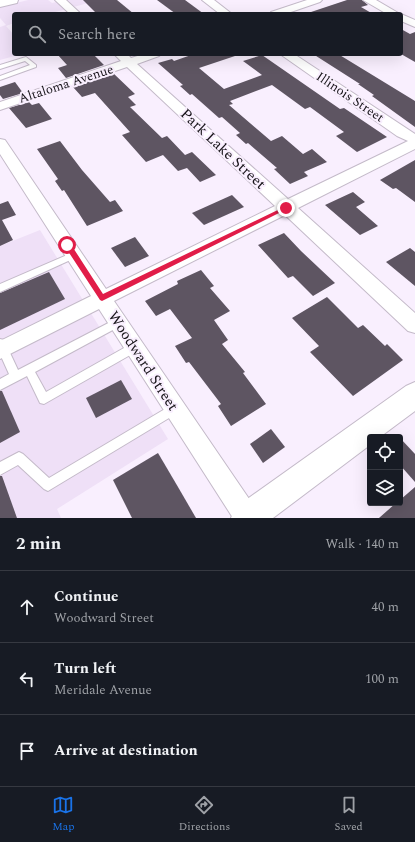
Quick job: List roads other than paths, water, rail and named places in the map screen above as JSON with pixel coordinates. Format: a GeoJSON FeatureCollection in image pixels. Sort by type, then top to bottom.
{"type":"FeatureCollection","features":[{"type":"Feature","properties":{"kind":"street"},"geometry":{"type":"LineString","coordinates":[[0,3],[12,0]]}},
{"type":"Feature","properties":{"kind":"street"},"geometry":{"type":"LineString","coordinates":[[60,0],[74,12]]}},
{"type":"Feature","properties":{"kind":"street"},"geometry":{"type":"LineString","coordinates":[[207,0],[224,12]]}},
{"type":"Feature","properties":{"kind":"street"},"geometry":{"type":"LineString","coordinates":[[281,12],[317,0]]}},
{"type":"Feature","properties":{"kind":"street"},"geometry":{"type":"LineString","coordinates":[[372,2],[391,12]]}},
{"type":"Feature","properties":{"kind":"street"},"geometry":{"type":"LineString","coordinates":[[403,18],[415,24]]}},
{"type":"Feature","properties":{"kind":"street","name":"Park Lake Street"},"geometry":{"type":"LineString","coordinates":[[122,56],[415,325]]}},
{"type":"Feature","properties":{"kind":"street","name":"Altaloma Avenue"},"geometry":{"type":"LineString","coordinates":[[0,106],[149,56]]}},
{"type":"Feature","properties":{"kind":"street","name":"Illinois Street"},"geometry":{"type":"LineString","coordinates":[[289,56],[402,133],[415,139]]}},
{"type":"Feature","properties":{"kind":"street"},"geometry":{"type":"LineString","coordinates":[[1,348],[415,143]]}},
{"type":"Feature","properties":{"kind":"street","name":"Woodward Street"},"geometry":{"type":"LineString","coordinates":[[1,147],[247,518]]}},
{"type":"Feature","properties":{"kind":"street"},"geometry":{"type":"LineString","coordinates":[[247,518],[415,395]]}},
{"type":"Feature","properties":{"kind":"lane"},"geometry":{"type":"LineString","coordinates":[[0,67],[26,59],[34,66],[0,78]]}},
{"type":"Feature","properties":{"kind":"lane"},"geometry":{"type":"LineString","coordinates":[[0,288],[74,255]]}},
{"type":"Feature","properties":{"kind":"lane"},"geometry":{"type":"LineString","coordinates":[[0,385],[118,322]]}},
{"type":"Feature","properties":{"kind":"lane"},"geometry":{"type":"LineString","coordinates":[[1,348],[16,376]]}},
{"type":"Feature","properties":{"kind":"lane"},"geometry":{"type":"LineString","coordinates":[[29,370],[44,399],[135,348]]}},
{"type":"Feature","properties":{"kind":"lane"},"geometry":{"type":"LineString","coordinates":[[0,469],[19,458],[48,485],[174,408]]}}]}
